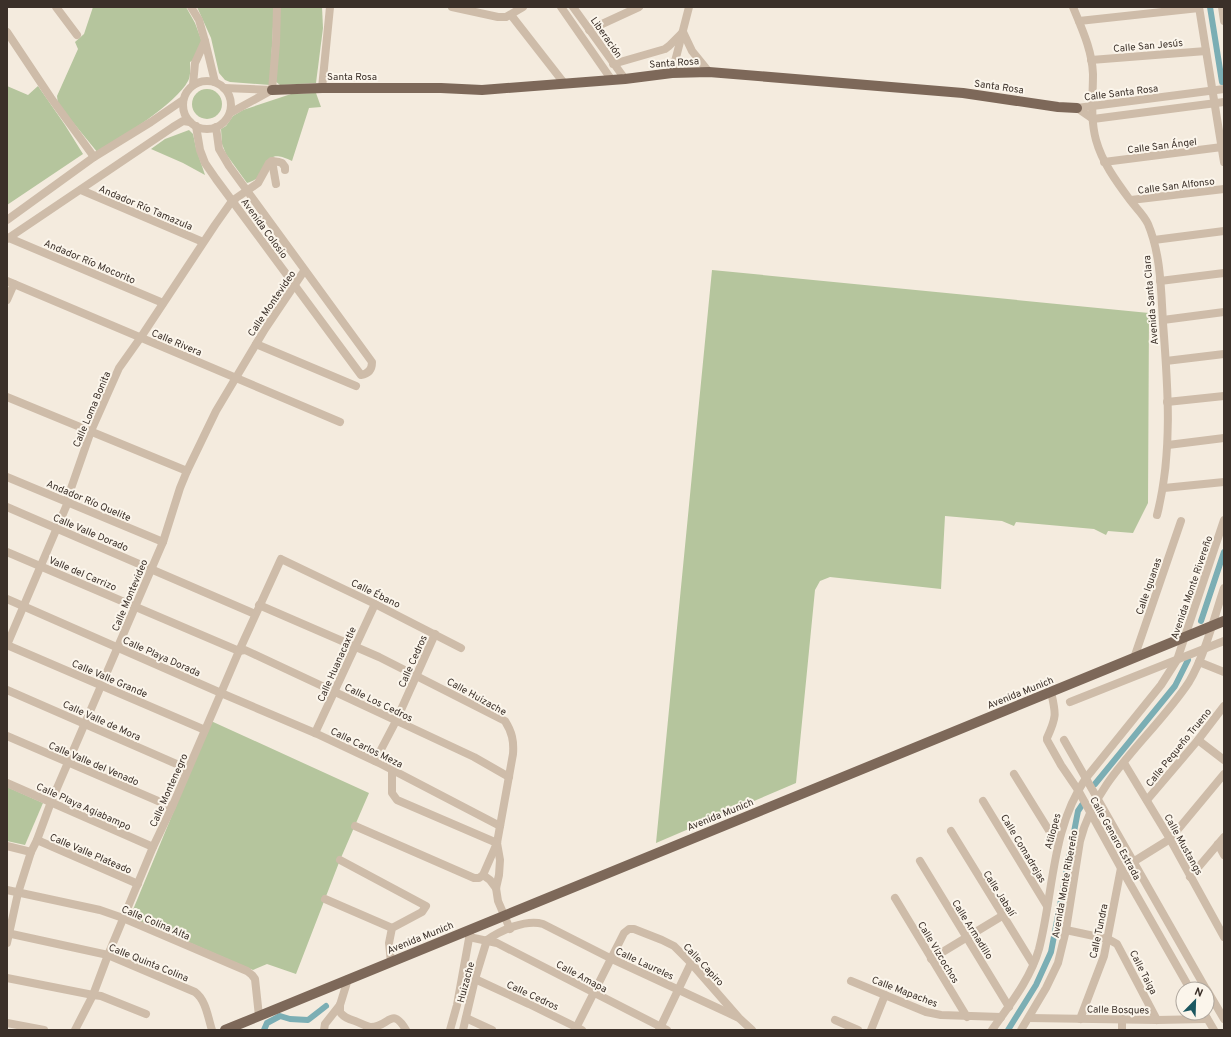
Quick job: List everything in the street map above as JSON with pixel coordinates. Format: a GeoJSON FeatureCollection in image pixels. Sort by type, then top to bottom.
{"type":"FeatureCollection","features":[{"type":"Feature","properties":{"kind":"main road","name":"Santa Rosa"},"geometry":{"type":"LineString","coordinates":[[272,90],[322,88],[441,88],[482,90],[625,79],[672,73],[709,72],[963,93],[1058,107],[1077,108]]}},
{"type":"Feature","properties":{"kind":"main road","name":"Avenida Munich"},"geometry":{"type":"LineString","coordinates":[[224,1030],[391,962],[470,933],[504,916],[1224,621]]}},
{"type":"Feature","properties":{"kind":"street"},"geometry":{"type":"LineString","coordinates":[[56,7],[77,35]]}},
{"type":"Feature","properties":{"kind":"street"},"geometry":{"type":"LineString","coordinates":[[191,7],[199,20],[214,82]]}},
{"type":"Feature","properties":{"kind":"street"},"geometry":{"type":"LineString","coordinates":[[272,90],[277,7]]}},
{"type":"Feature","properties":{"kind":"street"},"geometry":{"type":"LineString","coordinates":[[322,88],[330,7]]}},
{"type":"Feature","properties":{"kind":"street"},"geometry":{"type":"LineString","coordinates":[[452,7],[498,17],[506,17],[523,7]]}},
{"type":"Feature","properties":{"kind":"street"},"geometry":{"type":"LineString","coordinates":[[561,7],[611,80]]}},
{"type":"Feature","properties":{"kind":"street","name":"Liberación"},"geometry":{"type":"LineString","coordinates":[[574,7],[625,79]]}},
{"type":"Feature","properties":{"kind":"street"},"geometry":{"type":"LineString","coordinates":[[589,30],[639,7]]}},
{"type":"Feature","properties":{"kind":"street"},"geometry":{"type":"LineString","coordinates":[[672,73],[689,7]]}},
{"type":"Feature","properties":{"kind":"street","name":"Avenida Santa Clara"},"geometry":{"type":"LineString","coordinates":[[1074,7],[1087,38],[1093,72],[1092,106],[1095,138],[1104,162],[1147,222],[1154,240],[1160,281],[1166,361],[1168,445],[1164,488],[1157,515]]}},
{"type":"Feature","properties":{"kind":"street"},"geometry":{"type":"LineString","coordinates":[[1222,7],[1224,21]]}},
{"type":"Feature","properties":{"kind":"street"},"geometry":{"type":"LineString","coordinates":[[1079,21],[1199,8],[1224,162]]}},
{"type":"Feature","properties":{"kind":"street"},"geometry":{"type":"LineString","coordinates":[[511,15],[564,83]]}},
{"type":"Feature","properties":{"kind":"street"},"geometry":{"type":"LineString","coordinates":[[7,32],[10,44],[94,157]]}},
{"type":"Feature","properties":{"kind":"street"},"geometry":{"type":"LineString","coordinates":[[613,64],[664,49],[683,32]]}},
{"type":"Feature","properties":{"kind":"street"},"geometry":{"type":"LineString","coordinates":[[683,32],[692,51],[709,72]]}},
{"type":"Feature","properties":{"kind":"street"},"geometry":{"type":"LineString","coordinates":[[193,85],[195,63],[205,41]]}},
{"type":"Feature","properties":{"kind":"street","name":"Calle San Jesús"},"geometry":{"type":"LineString","coordinates":[[1091,60],[1206,51]]}},
{"type":"Feature","properties":{"kind":"street"},"geometry":{"type":"LineString","coordinates":[[193,124],[185,116],[183,100],[185,94],[193,85],[207,81],[214,82],[224,88],[272,90]]}},
{"type":"Feature","properties":{"kind":"street"},"geometry":{"type":"LineString","coordinates":[[224,88],[231,100],[230,113]]}},
{"type":"Feature","properties":{"kind":"street","name":"Calle Santa Rosa"},"geometry":{"type":"LineString","coordinates":[[1077,108],[1224,89]]}},
{"type":"Feature","properties":{"kind":"street"},"geometry":{"type":"LineString","coordinates":[[8,238],[183,121],[209,129],[216,127],[222,124],[230,113],[272,90]]}},
{"type":"Feature","properties":{"kind":"street"},"geometry":{"type":"LineString","coordinates":[[7,220],[94,157],[151,122],[183,100]]}},
{"type":"Feature","properties":{"kind":"street"},"geometry":{"type":"LineString","coordinates":[[1093,119],[1224,102]]}},
{"type":"Feature","properties":{"kind":"street","name":"Calle Santa Rosa"},"geometry":{"type":"LineString","coordinates":[[1077,108],[1093,119]]}},
{"type":"Feature","properties":{"kind":"street","name":"Avenida Colosio"},"geometry":{"type":"LineString","coordinates":[[193,124],[205,163],[361,375],[369,372],[372,362],[304,271],[229,166],[219,149],[216,127]]}},
{"type":"Feature","properties":{"kind":"street","name":"Calle San Ángel"},"geometry":{"type":"LineString","coordinates":[[1104,162],[1222,147]]}},
{"type":"Feature","properties":{"kind":"street"},"geometry":{"type":"LineString","coordinates":[[272,162],[276,184]]}},
{"type":"Feature","properties":{"kind":"street"},"geometry":{"type":"LineString","coordinates":[[232,201],[258,183],[264,169],[269,163],[282,163],[285,170]]}},
{"type":"Feature","properties":{"kind":"street","name":"Calle San Alfonso"},"geometry":{"type":"LineString","coordinates":[[1130,200],[1224,189]]}},
{"type":"Feature","properties":{"kind":"street","name":"Andador Río Tamazula"},"geometry":{"type":"LineString","coordinates":[[81,190],[203,242]]}},
{"type":"Feature","properties":{"kind":"street","name":"Calle Loma Bonita"},"geometry":{"type":"LineString","coordinates":[[7,645],[68,502],[68,497],[91,431],[119,368],[232,201]]}},
{"type":"Feature","properties":{"kind":"street"},"geometry":{"type":"LineString","coordinates":[[1154,240],[1224,231]]}},
{"type":"Feature","properties":{"kind":"street","name":"Andador Río Mocorito"},"geometry":{"type":"LineString","coordinates":[[8,238],[163,303]]}},
{"type":"Feature","properties":{"kind":"street","name":"Calle Montevideo"},"geometry":{"type":"LineString","coordinates":[[7,942],[18,893],[31,852],[163,542],[187,471],[216,411],[256,344],[304,271]]}},
{"type":"Feature","properties":{"kind":"street"},"geometry":{"type":"LineString","coordinates":[[1160,281],[1224,274]]}},
{"type":"Feature","properties":{"kind":"street"},"geometry":{"type":"LineString","coordinates":[[7,300],[11,283]]}},
{"type":"Feature","properties":{"kind":"street","name":"Calle Rivera"},"geometry":{"type":"LineString","coordinates":[[11,283],[340,422]]}},
{"type":"Feature","properties":{"kind":"street"},"geometry":{"type":"LineString","coordinates":[[1163,320],[1224,312]]}},
{"type":"Feature","properties":{"kind":"street"},"geometry":{"type":"LineString","coordinates":[[256,344],[356,386]]}},
{"type":"Feature","properties":{"kind":"street"},"geometry":{"type":"LineString","coordinates":[[1166,361],[1224,354]]}},
{"type":"Feature","properties":{"kind":"street"},"geometry":{"type":"LineString","coordinates":[[1167,402],[1224,396]]}},
{"type":"Feature","properties":{"kind":"street"},"geometry":{"type":"LineString","coordinates":[[7,397],[187,471]]}},
{"type":"Feature","properties":{"kind":"street"},"geometry":{"type":"LineString","coordinates":[[1168,445],[1224,438]]}},
{"type":"Feature","properties":{"kind":"street","name":"Andador Río Quelite"},"geometry":{"type":"LineString","coordinates":[[7,476],[163,542]]}},
{"type":"Feature","properties":{"kind":"street"},"geometry":{"type":"LineString","coordinates":[[1164,488],[1224,482]]}},
{"type":"Feature","properties":{"kind":"street","name":"Calle Valle Dorado"},"geometry":{"type":"LineString","coordinates":[[7,507],[255,614]]}},
{"type":"Feature","properties":{"kind":"street","name":"Avenida Monte Rivereño"},"geometry":{"type":"LineString","coordinates":[[1177,660],[1224,520]]}},
{"type":"Feature","properties":{"kind":"street","name":"Calle Iguanas"},"geometry":{"type":"LineString","coordinates":[[1134,658],[1181,521]]}},
{"type":"Feature","properties":{"kind":"street","name":"Valle del Carrizo"},"geometry":{"type":"LineString","coordinates":[[7,552],[238,651]]}},
{"type":"Feature","properties":{"kind":"street","name":"Calle Ébano"},"geometry":{"type":"LineString","coordinates":[[280,559],[375,604],[461,648]]}},
{"type":"Feature","properties":{"kind":"street","name":"Calle Montenegro"},"geometry":{"type":"LineString","coordinates":[[75,1030],[93,995],[153,847],[172,807],[238,651],[280,559]]}},
{"type":"Feature","properties":{"kind":"street"},"geometry":{"type":"LineString","coordinates":[[1204,649],[1224,588]]}},
{"type":"Feature","properties":{"kind":"street","name":"Calle Playa Dorada"},"geometry":{"type":"LineString","coordinates":[[7,599],[221,693]]}},
{"type":"Feature","properties":{"kind":"street","name":"Calle Huizache"},"geometry":{"type":"LineString","coordinates":[[259,604],[379,657],[505,721],[514,742],[497,843],[500,860],[496,888],[498,901],[510,929]]}},
{"type":"Feature","properties":{"kind":"street","name":"Calle Huanacaxtle"},"geometry":{"type":"LineString","coordinates":[[315,732],[375,604]]}},
{"type":"Feature","properties":{"kind":"street","name":"Calle Cedros"},"geometry":{"type":"LineString","coordinates":[[375,761],[396,721],[435,634]]}},
{"type":"Feature","properties":{"kind":"street"},"geometry":{"type":"LineString","coordinates":[[1070,702],[1224,641]]}},
{"type":"Feature","properties":{"kind":"street","name":"Calle Valle Grande"},"geometry":{"type":"LineString","coordinates":[[7,645],[205,730]]}},
{"type":"Feature","properties":{"kind":"street","name":"Avenida Monte Ribereño"},"geometry":{"type":"LineString","coordinates":[[1021,1030],[1046,988],[1058,963],[1066,930],[1080,841],[1083,828],[1090,812],[1124,763],[1183,690],[1200,662],[1204,649]]}},
{"type":"Feature","properties":{"kind":"street","name":"Calle Los Cedros"},"geometry":{"type":"LineString","coordinates":[[238,651],[245,650],[474,757],[509,776]]}},
{"type":"Feature","properties":{"kind":"street","name":"Atilopes"},"geometry":{"type":"LineString","coordinates":[[992,1030],[1009,1007],[1033,964],[1038,950],[1058,846],[1066,818],[1078,790],[1161,685],[1177,660]]}},
{"type":"Feature","properties":{"kind":"street"},"geometry":{"type":"LineString","coordinates":[[1200,662],[1224,672]]}},
{"type":"Feature","properties":{"kind":"street","name":"Calle Valle de Mora"},"geometry":{"type":"LineString","coordinates":[[7,690],[188,769]]}},
{"type":"Feature","properties":{"kind":"street","name":"Calle Genaro Estrada"},"geometry":{"type":"LineString","coordinates":[[1051,692],[1056,713],[1055,721],[1047,738],[1061,765],[1078,790],[1185,981]]}},
{"type":"Feature","properties":{"kind":"street","name":"Calle Carlos Meza"},"geometry":{"type":"LineString","coordinates":[[221,693],[315,732],[375,761],[500,826]]}},
{"type":"Feature","properties":{"kind":"street","name":"Calle Pequeño Trueno"},"geometry":{"type":"LineString","coordinates":[[1147,800],[1198,740],[1224,706]]}},
{"type":"Feature","properties":{"kind":"street","name":"Calle Valle del Venado"},"geometry":{"type":"LineString","coordinates":[[7,736],[172,807]]}},
{"type":"Feature","properties":{"kind":"street","name":"Calle Genaro Estrada"},"geometry":{"type":"LineString","coordinates":[[1064,740],[1202,981]]}},
{"type":"Feature","properties":{"kind":"street"},"geometry":{"type":"LineString","coordinates":[[1198,740],[1224,760]]}},
{"type":"Feature","properties":{"kind":"street","name":"Calle Mustangs"},"geometry":{"type":"LineString","coordinates":[[1124,763],[1170,839],[1224,937]]}},
{"type":"Feature","properties":{"kind":"street"},"geometry":{"type":"LineString","coordinates":[[392,770],[392,793],[397,800],[497,843],[481,877]]}},
{"type":"Feature","properties":{"kind":"street"},"geometry":{"type":"LineString","coordinates":[[1014,774],[1058,846]]}},
{"type":"Feature","properties":{"kind":"street"},"geometry":{"type":"LineString","coordinates":[[1133,862],[1170,839],[1224,774]]}},
{"type":"Feature","properties":{"kind":"street","name":"Calle Playa Agiabampo"},"geometry":{"type":"LineString","coordinates":[[7,783],[153,847]]}},
{"type":"Feature","properties":{"kind":"street","name":"Calle Comadrejas"},"geometry":{"type":"LineString","coordinates":[[983,801],[1047,906]]}},
{"type":"Feature","properties":{"kind":"street"},"geometry":{"type":"LineString","coordinates":[[354,826],[474,878],[481,877],[490,880],[496,888]]}},
{"type":"Feature","properties":{"kind":"street","name":"Calle Jabalí"},"geometry":{"type":"LineString","coordinates":[[951,832],[1033,964]]}},
{"type":"Feature","properties":{"kind":"street"},"geometry":{"type":"LineString","coordinates":[[1190,877],[1224,837]]}},
{"type":"Feature","properties":{"kind":"street","name":"Calle Valle Plateado"},"geometry":{"type":"LineString","coordinates":[[37,840],[138,884]]}},
{"type":"Feature","properties":{"kind":"street"},"geometry":{"type":"LineString","coordinates":[[1218,844],[1224,855]]}},
{"type":"Feature","properties":{"kind":"street"},"geometry":{"type":"LineString","coordinates":[[7,846],[31,852]]}},
{"type":"Feature","properties":{"kind":"street"},"geometry":{"type":"LineString","coordinates":[[340,860],[425,904],[426,908],[422,912],[392,928],[389,942],[391,962]]}},
{"type":"Feature","properties":{"kind":"street","name":"Calle Armadillo"},"geometry":{"type":"LineString","coordinates":[[920,861],[1009,1007]]}},
{"type":"Feature","properties":{"kind":"street","name":"Calle Tundra"},"geometry":{"type":"LineString","coordinates":[[1080,1018],[1102,964],[1121,868]]}},
{"type":"Feature","properties":{"kind":"street","name":"Calle Colina Alta"},"geometry":{"type":"LineString","coordinates":[[7,890],[100,910],[124,918],[247,971],[252,975],[257,988],[260,1016]]}},
{"type":"Feature","properties":{"kind":"street","name":"Calle Vizcochos"},"geometry":{"type":"LineString","coordinates":[[895,898],[967,1017]]}},
{"type":"Feature","properties":{"kind":"street"},"geometry":{"type":"LineString","coordinates":[[325,899],[392,928]]}},
{"type":"Feature","properties":{"kind":"street"},"geometry":{"type":"LineString","coordinates":[[931,959],[1002,916]]}},
{"type":"Feature","properties":{"kind":"street","name":"Calle Laureles"},"geometry":{"type":"LineString","coordinates":[[510,929],[534,922],[543,924],[610,958],[739,1018]]}},
{"type":"Feature","properties":{"kind":"street"},"geometry":{"type":"LineString","coordinates":[[488,940],[493,936],[510,929]]}},
{"type":"Feature","properties":{"kind":"street","name":"Calle Capiro"},"geometry":{"type":"LineString","coordinates":[[610,958],[624,933],[629,929],[634,929],[674,946],[692,963],[739,1018],[752,1030]]}},
{"type":"Feature","properties":{"kind":"street"},"geometry":{"type":"LineString","coordinates":[[1066,930],[1108,939]]}},
{"type":"Feature","properties":{"kind":"street","name":"Calle Quinta Colina"},"geometry":{"type":"LineString","coordinates":[[8,933],[108,955],[195,992],[200,995],[212,1030]]}},
{"type":"Feature","properties":{"kind":"street","name":"Calle Amapa"},"geometry":{"type":"LineString","coordinates":[[470,933],[497,943],[662,1029]]}},
{"type":"Feature","properties":{"kind":"street","name":"Huizache"},"geometry":{"type":"LineString","coordinates":[[450,1030],[457,1005],[470,933]]}},
{"type":"Feature","properties":{"kind":"street","name":"Calle Taiga"},"geometry":{"type":"LineString","coordinates":[[1108,939],[1119,946],[1157,1020]]}},
{"type":"Feature","properties":{"kind":"street","name":"Huizache"},"geometry":{"type":"LineString","coordinates":[[463,1030],[478,968],[488,940]]}},
{"type":"Feature","properties":{"kind":"street"},"geometry":{"type":"LineString","coordinates":[[578,1029],[610,958]]}},
{"type":"Feature","properties":{"kind":"street"},"geometry":{"type":"LineString","coordinates":[[662,1029],[678,990],[692,963]]}},
{"type":"Feature","properties":{"kind":"street"},"geometry":{"type":"LineString","coordinates":[[465,965],[478,968]]}},
{"type":"Feature","properties":{"kind":"street"},"geometry":{"type":"LineString","coordinates":[[7,978],[101,996],[146,1014]]}},
{"type":"Feature","properties":{"kind":"street"},"geometry":{"type":"LineString","coordinates":[[348,979],[340,1005],[340,1012],[344,1016],[369,1027],[380,1025],[390,1018],[395,1018],[400,1020],[406,1030]]}},
{"type":"Feature","properties":{"kind":"street","name":"Calle Cedros"},"geometry":{"type":"LineString","coordinates":[[475,979],[578,1029]]}},
{"type":"Feature","properties":{"kind":"street","name":"Calle Mapaches"},"geometry":{"type":"LineString","coordinates":[[851,981],[926,1012],[967,1017],[1001,1017]]}},
{"type":"Feature","properties":{"kind":"street"},"geometry":{"type":"LineString","coordinates":[[871,1030],[886,995]]}},
{"type":"Feature","properties":{"kind":"street","name":"Calle Genaro Estrada"},"geometry":{"type":"LineString","coordinates":[[1215,1004],[1224,1019]]}},
{"type":"Feature","properties":{"kind":"street"},"geometry":{"type":"LineString","coordinates":[[324,1030],[325,1024],[340,1005]]}},
{"type":"Feature","properties":{"kind":"street"},"geometry":{"type":"LineString","coordinates":[[457,1005],[468,1009]]}},
{"type":"Feature","properties":{"kind":"street"},"geometry":{"type":"LineString","coordinates":[[466,1018],[492,1030]]}},
{"type":"Feature","properties":{"kind":"street","name":"Calle Bosques"},"geometry":{"type":"LineString","coordinates":[[1029,1018],[1157,1020],[1175,1019]]}},
{"type":"Feature","properties":{"kind":"street"},"geometry":{"type":"LineString","coordinates":[[1122,1019],[1122,1030]]}},
{"type":"Feature","properties":{"kind":"street"},"geometry":{"type":"LineString","coordinates":[[835,1020],[858,1030]]}},
{"type":"Feature","properties":{"kind":"street"},"geometry":{"type":"LineString","coordinates":[[1209,1021],[1214,1030]]}},
{"type":"Feature","properties":{"kind":"street"},"geometry":{"type":"LineString","coordinates":[[7,1022],[44,1030]]}},
{"type":"Feature","properties":{"kind":"green space"},"geometry":{"type":"Polygon","coordinates":[[[93,7],[186,7],[195,23],[204,47],[195,59],[190,62],[189,79],[182,90],[172,100],[147,120],[98,153],[58,104],[57,96],[78,49],[75,42],[84,34],[93,7]]]}},
{"type":"Feature","properties":{"kind":"green space"},"geometry":{"type":"Polygon","coordinates":[[[197,7],[274,7],[270,85],[230,82],[225,80],[219,73],[211,38],[197,7]]]}},
{"type":"Feature","properties":{"kind":"green space"},"geometry":{"type":"Polygon","coordinates":[[[280,7],[322,7],[323,28],[316,83],[280,85],[275,81],[280,7]]]}},
{"type":"Feature","properties":{"kind":"green space"},"geometry":{"type":"Polygon","coordinates":[[[7,86],[28,95],[38,86],[83,154],[7,205],[7,86]]]}},
{"type":"Feature","properties":{"kind":"green space"},"geometry":{"type":"Polygon","coordinates":[[[207,89],[213,90],[221,98],[221,110],[213,118],[207,119],[201,118],[193,110],[192,104],[193,98],[201,90],[207,89]]]}},
{"type":"Feature","properties":{"kind":"green space"},"geometry":{"type":"Polygon","coordinates":[[[316,93],[321,107],[309,108],[292,161],[278,156],[274,157],[270,159],[258,177],[247,183],[226,154],[222,144],[221,129],[226,126],[233,116],[243,110],[291,94],[316,93]]]}},
{"type":"Feature","properties":{"kind":"green space"},"geometry":{"type":"Polygon","coordinates":[[[189,130],[193,134],[205,175],[183,163],[151,149],[165,139],[189,130]]]}},
{"type":"Feature","properties":{"kind":"green space"},"geometry":{"type":"Polygon","coordinates":[[[712,270],[1149,313],[1148,503],[1133,533],[1108,531],[1106,535],[1094,529],[1016,522],[1014,526],[1002,521],[945,516],[941,589],[830,577],[820,581],[815,590],[796,783],[656,843],[712,270]]]}},
{"type":"Feature","properties":{"kind":"green space"},"geometry":{"type":"Polygon","coordinates":[[[211,721],[369,793],[340,860],[296,974],[267,964],[253,970],[130,917],[211,721]]]}},
{"type":"Feature","properties":{"kind":"green space"},"geometry":{"type":"Polygon","coordinates":[[[7,787],[43,803],[25,845],[7,841],[7,787]]]}},
{"type":"Feature","properties":{"kind":"waterway"},"geometry":{"type":"LineString","coordinates":[[1210,7],[1222,82]]}},
{"type":"Feature","properties":{"kind":"waterway"},"geometry":{"type":"LineString","coordinates":[[1201,621],[1224,552]]}},
{"type":"Feature","properties":{"kind":"waterway"},"geometry":{"type":"LineString","coordinates":[[1095,784],[1175,686],[1188,660]]}},
{"type":"Feature","properties":{"kind":"waterway"},"geometry":{"type":"LineString","coordinates":[[1008,1030],[1036,985],[1051,952],[1078,811],[1082,805]]}},
{"type":"Feature","properties":{"kind":"waterway"},"geometry":{"type":"LineString","coordinates":[[264,1030],[267,1023],[280,1016],[290,1019],[308,1020],[326,1006]]}}]}
